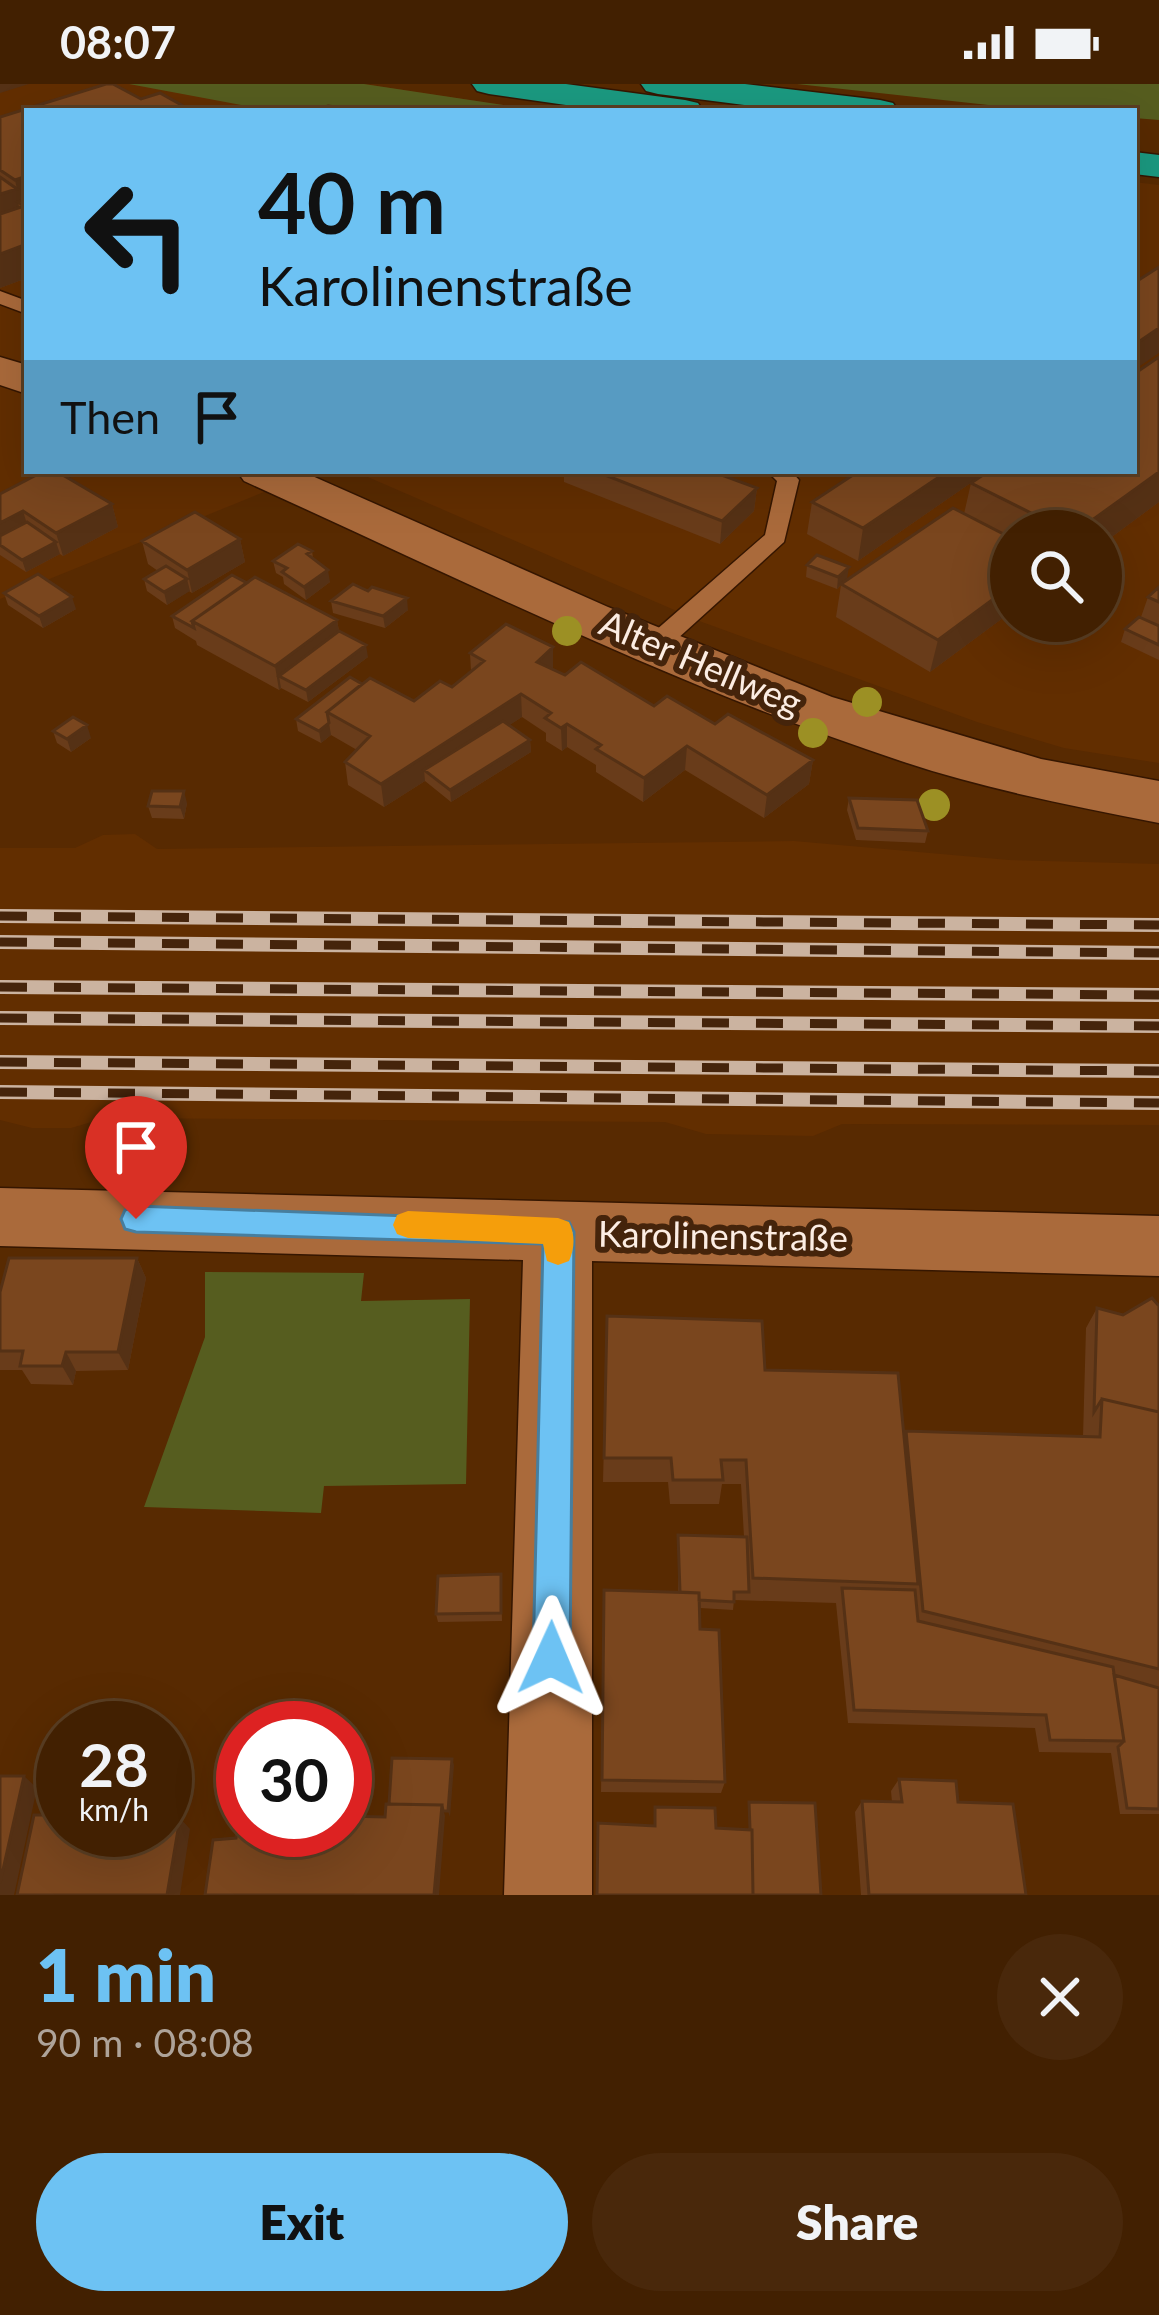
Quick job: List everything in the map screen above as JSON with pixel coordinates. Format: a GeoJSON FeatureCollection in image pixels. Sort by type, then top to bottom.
{"type":"FeatureCollection","features":[{"type":"Feature","properties":{"kind":"highway"},"geometry":{"type":"LineString","coordinates":[[489,84],[663,108]]}},
{"type":"Feature","properties":{"kind":"highway"},"geometry":{"type":"LineString","coordinates":[[658,84],[855,108]]}},
{"type":"Feature","properties":{"kind":"street","name":"Alter Hellweg"},"geometry":{"type":"LineString","coordinates":[[268,474],[816,710],[1052,782],[1159,802]]}},
{"type":"Feature","properties":{"kind":"street","name":"Karolinenstraße"},"geometry":{"type":"LineString","coordinates":[[0,1217],[362,1222],[558,1232],[1159,1246]]}},
{"type":"Feature","properties":{"kind":"street"},"geometry":{"type":"LineString","coordinates":[[548,1895],[558,1232]]}},
{"type":"Feature","properties":{"kind":"lane"},"geometry":{"type":"LineString","coordinates":[[0,504],[62,474]]}},
{"type":"Feature","properties":{"kind":"lane"},"geometry":{"type":"LineString","coordinates":[[656,644],[776,537],[788,480],[781,474]]}},
{"type":"Feature","properties":{"kind":"shaded area"},"geometry":{"type":"Polygon","coordinates":[[[0,84],[364,84],[523,108],[24,108],[24,474],[309,474],[0,599],[0,84]]]}},
{"type":"Feature","properties":{"kind":"shaded area"},"geometry":{"type":"Polygon","coordinates":[[[1137,182],[1159,185],[1159,763],[1064,748],[977,722],[702,622],[361,474],[1137,474],[1137,182]]]}},
{"type":"Feature","properties":{"kind":"shaded area"},"geometry":{"type":"Polygon","coordinates":[[[135,834],[157,849],[794,841],[1009,860],[1159,864],[1159,1125],[842,1124],[813,1136],[706,1134],[665,1122],[105,1118],[71,1128],[32,1128],[0,1120],[0,848],[75,848],[103,835],[135,834]]]}},
{"type":"Feature","properties":{"kind":"green space"},"geometry":{"type":"Polygon","coordinates":[[[129,84],[364,84],[523,108],[258,108],[129,84]]]}},
{"type":"Feature","properties":{"kind":"green space"},"geometry":{"type":"Polygon","coordinates":[[[797,84],[1159,84],[1159,120],[1137,118],[1137,108],[1015,108],[797,84]]]}},
{"type":"Feature","properties":{"kind":"green space"},"geometry":{"type":"Polygon","coordinates":[[[205,1272],[364,1273],[361,1301],[470,1299],[466,1484],[324,1486],[321,1513],[144,1507],[205,1337],[205,1272]]]}},
{"type":"Feature","properties":{"kind":"building"},"geometry":{"type":"Polygon","coordinates":[[[113,84],[141,99],[160,93],[187,108],[29,108],[113,84]]]}},
{"type":"Feature","properties":{"kind":"building"},"geometry":{"type":"Polygon","coordinates":[[[24,110],[24,177],[15,180],[0,170],[0,117],[24,110]]]}},
{"type":"Feature","properties":{"kind":"building"},"geometry":{"type":"Polygon","coordinates":[[[0,177],[17,189],[0,194],[0,177]]]}},
{"type":"Feature","properties":{"kind":"building"},"geometry":{"type":"Polygon","coordinates":[[[24,206],[24,245],[0,254],[0,214],[24,206]]]}},
{"type":"Feature","properties":{"kind":"building"},"geometry":{"type":"Polygon","coordinates":[[[1159,267],[1159,328],[1137,343],[1137,281],[1159,267]]]}},
{"type":"Feature","properties":{"kind":"building"},"geometry":{"type":"Polygon","coordinates":[[[1159,357],[1159,472],[1106,510],[1025,510],[971,483],[984,474],[1137,474],[1137,372],[1159,357]]]}},
{"type":"Feature","properties":{"kind":"building"},"geometry":{"type":"Polygon","coordinates":[[[38,474],[61,474],[112,504],[56,533],[23,511],[0,523],[0,494],[38,474]]]}},
{"type":"Feature","properties":{"kind":"building"},"geometry":{"type":"Polygon","coordinates":[[[603,474],[719,474],[757,488],[722,521],[603,474]]]}},
{"type":"Feature","properties":{"kind":"building"},"geometry":{"type":"Polygon","coordinates":[[[854,474],[944,474],[863,528],[812,502],[854,474]]]}},
{"type":"Feature","properties":{"kind":"building"},"geometry":{"type":"Polygon","coordinates":[[[953,508],[990,527],[990,602],[938,640],[841,584],[953,508]]]}},
{"type":"Feature","properties":{"kind":"building"},"geometry":{"type":"Polygon","coordinates":[[[195,512],[240,539],[187,570],[142,541],[195,512]]]}},
{"type":"Feature","properties":{"kind":"building"},"geometry":{"type":"Polygon","coordinates":[[[27,522],[56,542],[22,560],[0,545],[0,536],[27,522]]]}},
{"type":"Feature","properties":{"kind":"building"},"geometry":{"type":"Polygon","coordinates":[[[298,544],[312,551],[307,554],[328,570],[304,587],[282,572],[287,568],[273,561],[298,544]]]}},
{"type":"Feature","properties":{"kind":"building"},"geometry":{"type":"Polygon","coordinates":[[[817,555],[849,567],[838,577],[807,565],[817,555]]]}},
{"type":"Feature","properties":{"kind":"building"},"geometry":{"type":"Polygon","coordinates":[[[166,566],[187,579],[164,592],[144,579],[166,566]]]}},
{"type":"Feature","properties":{"kind":"building"},"geometry":{"type":"Polygon","coordinates":[[[38,574],[72,597],[39,616],[4,593],[38,574]]]}},
{"type":"Feature","properties":{"kind":"building"},"geometry":{"type":"Polygon","coordinates":[[[232,575],[247,583],[192,621],[194,628],[172,616],[232,575]]]}},
{"type":"Feature","properties":{"kind":"building"},"geometry":{"type":"Polygon","coordinates":[[[255,577],[337,620],[275,666],[192,621],[255,577]]]}},
{"type":"Feature","properties":{"kind":"building"},"geometry":{"type":"Polygon","coordinates":[[[353,584],[407,598],[383,616],[331,601],[353,584]]]}},
{"type":"Feature","properties":{"kind":"building"},"geometry":{"type":"Polygon","coordinates":[[[1139,617],[1159,626],[1159,645],[1125,629],[1139,617]]]}},
{"type":"Feature","properties":{"kind":"building"},"geometry":{"type":"Polygon","coordinates":[[[506,624],[553,647],[537,662],[565,675],[581,662],[654,706],[667,696],[715,724],[728,714],[813,760],[767,795],[687,746],[644,778],[596,749],[601,745],[567,724],[561,728],[545,718],[551,713],[521,694],[381,784],[345,762],[370,736],[327,712],[370,678],[414,701],[440,681],[452,687],[484,661],[470,653],[506,624]]]}},
{"type":"Feature","properties":{"kind":"building"},"geometry":{"type":"Polygon","coordinates":[[[339,631],[366,645],[306,690],[279,676],[339,631]]]}},
{"type":"Feature","properties":{"kind":"building"},"geometry":{"type":"Polygon","coordinates":[[[350,677],[362,684],[327,712],[329,723],[319,731],[296,719],[350,677]]]}},
{"type":"Feature","properties":{"kind":"building"},"geometry":{"type":"Polygon","coordinates":[[[73,717],[87,725],[67,739],[53,731],[73,717]]]}},
{"type":"Feature","properties":{"kind":"building"},"geometry":{"type":"Polygon","coordinates":[[[503,721],[530,740],[450,790],[424,770],[503,721]]]}},
{"type":"Feature","properties":{"kind":"building"},"geometry":{"type":"Polygon","coordinates":[[[152,791],[184,791],[180,807],[148,806],[152,791]]]}},
{"type":"Feature","properties":{"kind":"building"},"geometry":{"type":"Polygon","coordinates":[[[849,798],[917,800],[928,831],[858,828],[849,798]]]}},
{"type":"Feature","properties":{"kind":"building"},"geometry":{"type":"Polygon","coordinates":[[[9,1258],[137,1258],[118,1352],[66,1352],[62,1366],[20,1366],[23,1351],[0,1351],[0,1292],[9,1258]]]}},
{"type":"Feature","properties":{"kind":"building"},"geometry":{"type":"Polygon","coordinates":[[[1152,1298],[1159,1306],[1159,1412],[1102,1399],[1094,1412],[1097,1308],[1123,1315],[1152,1298]]]}},
{"type":"Feature","properties":{"kind":"building"},"geometry":{"type":"Polygon","coordinates":[[[607,1316],[762,1321],[765,1370],[898,1373],[918,1584],[753,1578],[746,1460],[721,1460],[723,1480],[673,1480],[671,1458],[604,1458],[607,1316]]]}},
{"type":"Feature","properties":{"kind":"building"},"geometry":{"type":"Polygon","coordinates":[[[1102,1399],[1159,1412],[1159,1669],[923,1611],[906,1431],[1100,1437],[1102,1399]]]}},
{"type":"Feature","properties":{"kind":"building"},"geometry":{"type":"Polygon","coordinates":[[[678,1535],[747,1537],[749,1592],[734,1592],[734,1602],[699,1600],[699,1593],[680,1592],[678,1535]]]}},
{"type":"Feature","properties":{"kind":"building"},"geometry":{"type":"Polygon","coordinates":[[[501,1574],[501,1613],[436,1614],[438,1576],[501,1574]]]}},
{"type":"Feature","properties":{"kind":"building"},"geometry":{"type":"Polygon","coordinates":[[[842,1588],[915,1590],[918,1621],[1113,1667],[1124,1741],[1050,1740],[1046,1715],[854,1710],[842,1588]]]}},
{"type":"Feature","properties":{"kind":"building"},"geometry":{"type":"Polygon","coordinates":[[[604,1590],[699,1593],[700,1629],[719,1630],[725,1782],[602,1780],[604,1590]]]}},
{"type":"Feature","properties":{"kind":"building"},"geometry":{"type":"Polygon","coordinates":[[[1114,1675],[1159,1688],[1159,1809],[1127,1808],[1114,1675]]]}},
{"type":"Feature","properties":{"kind":"building"},"geometry":{"type":"Polygon","coordinates":[[[392,1758],[452,1759],[448,1811],[442,1805],[389,1804],[392,1758]]]}},
{"type":"Feature","properties":{"kind":"building"},"geometry":{"type":"Polygon","coordinates":[[[0,1776],[24,1776],[0,1883],[0,1776]]]}},
{"type":"Feature","properties":{"kind":"building"},"geometry":{"type":"Polygon","coordinates":[[[899,1779],[956,1781],[958,1802],[1013,1804],[1026,1895],[869,1895],[862,1801],[902,1802],[899,1779]]]}},
{"type":"Feature","properties":{"kind":"building"},"geometry":{"type":"Polygon","coordinates":[[[749,1802],[815,1803],[821,1895],[753,1895],[749,1802]]]}},
{"type":"Feature","properties":{"kind":"building"},"geometry":{"type":"Polygon","coordinates":[[[386,1804],[442,1805],[434,1895],[205,1895],[213,1840],[216,1857],[372,1857],[372,1817],[385,1817],[386,1804]]]}},
{"type":"Feature","properties":{"kind":"building"},"geometry":{"type":"Polygon","coordinates":[[[655,1807],[715,1808],[716,1828],[752,1830],[753,1895],[597,1895],[598,1823],[655,1826],[655,1807]]]}},
{"type":"Feature","properties":{"kind":"building"},"geometry":{"type":"Polygon","coordinates":[[[34,1815],[36,1857],[173,1857],[167,1895],[17,1895],[34,1815]]]}},
{"type":"Feature","properties":{"kind":"railway"},"geometry":{"type":"LineString","coordinates":[[0,916],[1159,925]]}},
{"type":"Feature","properties":{"kind":"railway"},"geometry":{"type":"LineString","coordinates":[[0,942],[1159,953]]}},
{"type":"Feature","properties":{"kind":"railway"},"geometry":{"type":"LineString","coordinates":[[0,987],[1159,995]]}},
{"type":"Feature","properties":{"kind":"railway"},"geometry":{"type":"LineString","coordinates":[[0,1018],[1159,1026]]}},
{"type":"Feature","properties":{"kind":"railway"},"geometry":{"type":"LineString","coordinates":[[0,1062],[1159,1071]]}},
{"type":"Feature","properties":{"kind":"railway"},"geometry":{"type":"LineString","coordinates":[[0,1092],[1159,1103]]}},
{"type":"Feature","properties":{"kind":"slow traffic"},"geometry":{"type":"LineString","coordinates":[[408,1225],[558,1232],[558,1251]]}},
{"type":"Feature","properties":{"kind":"route"},"geometry":{"type":"LineString","coordinates":[[136,1219],[362,1222],[558,1232],[551,1658]]}}]}
